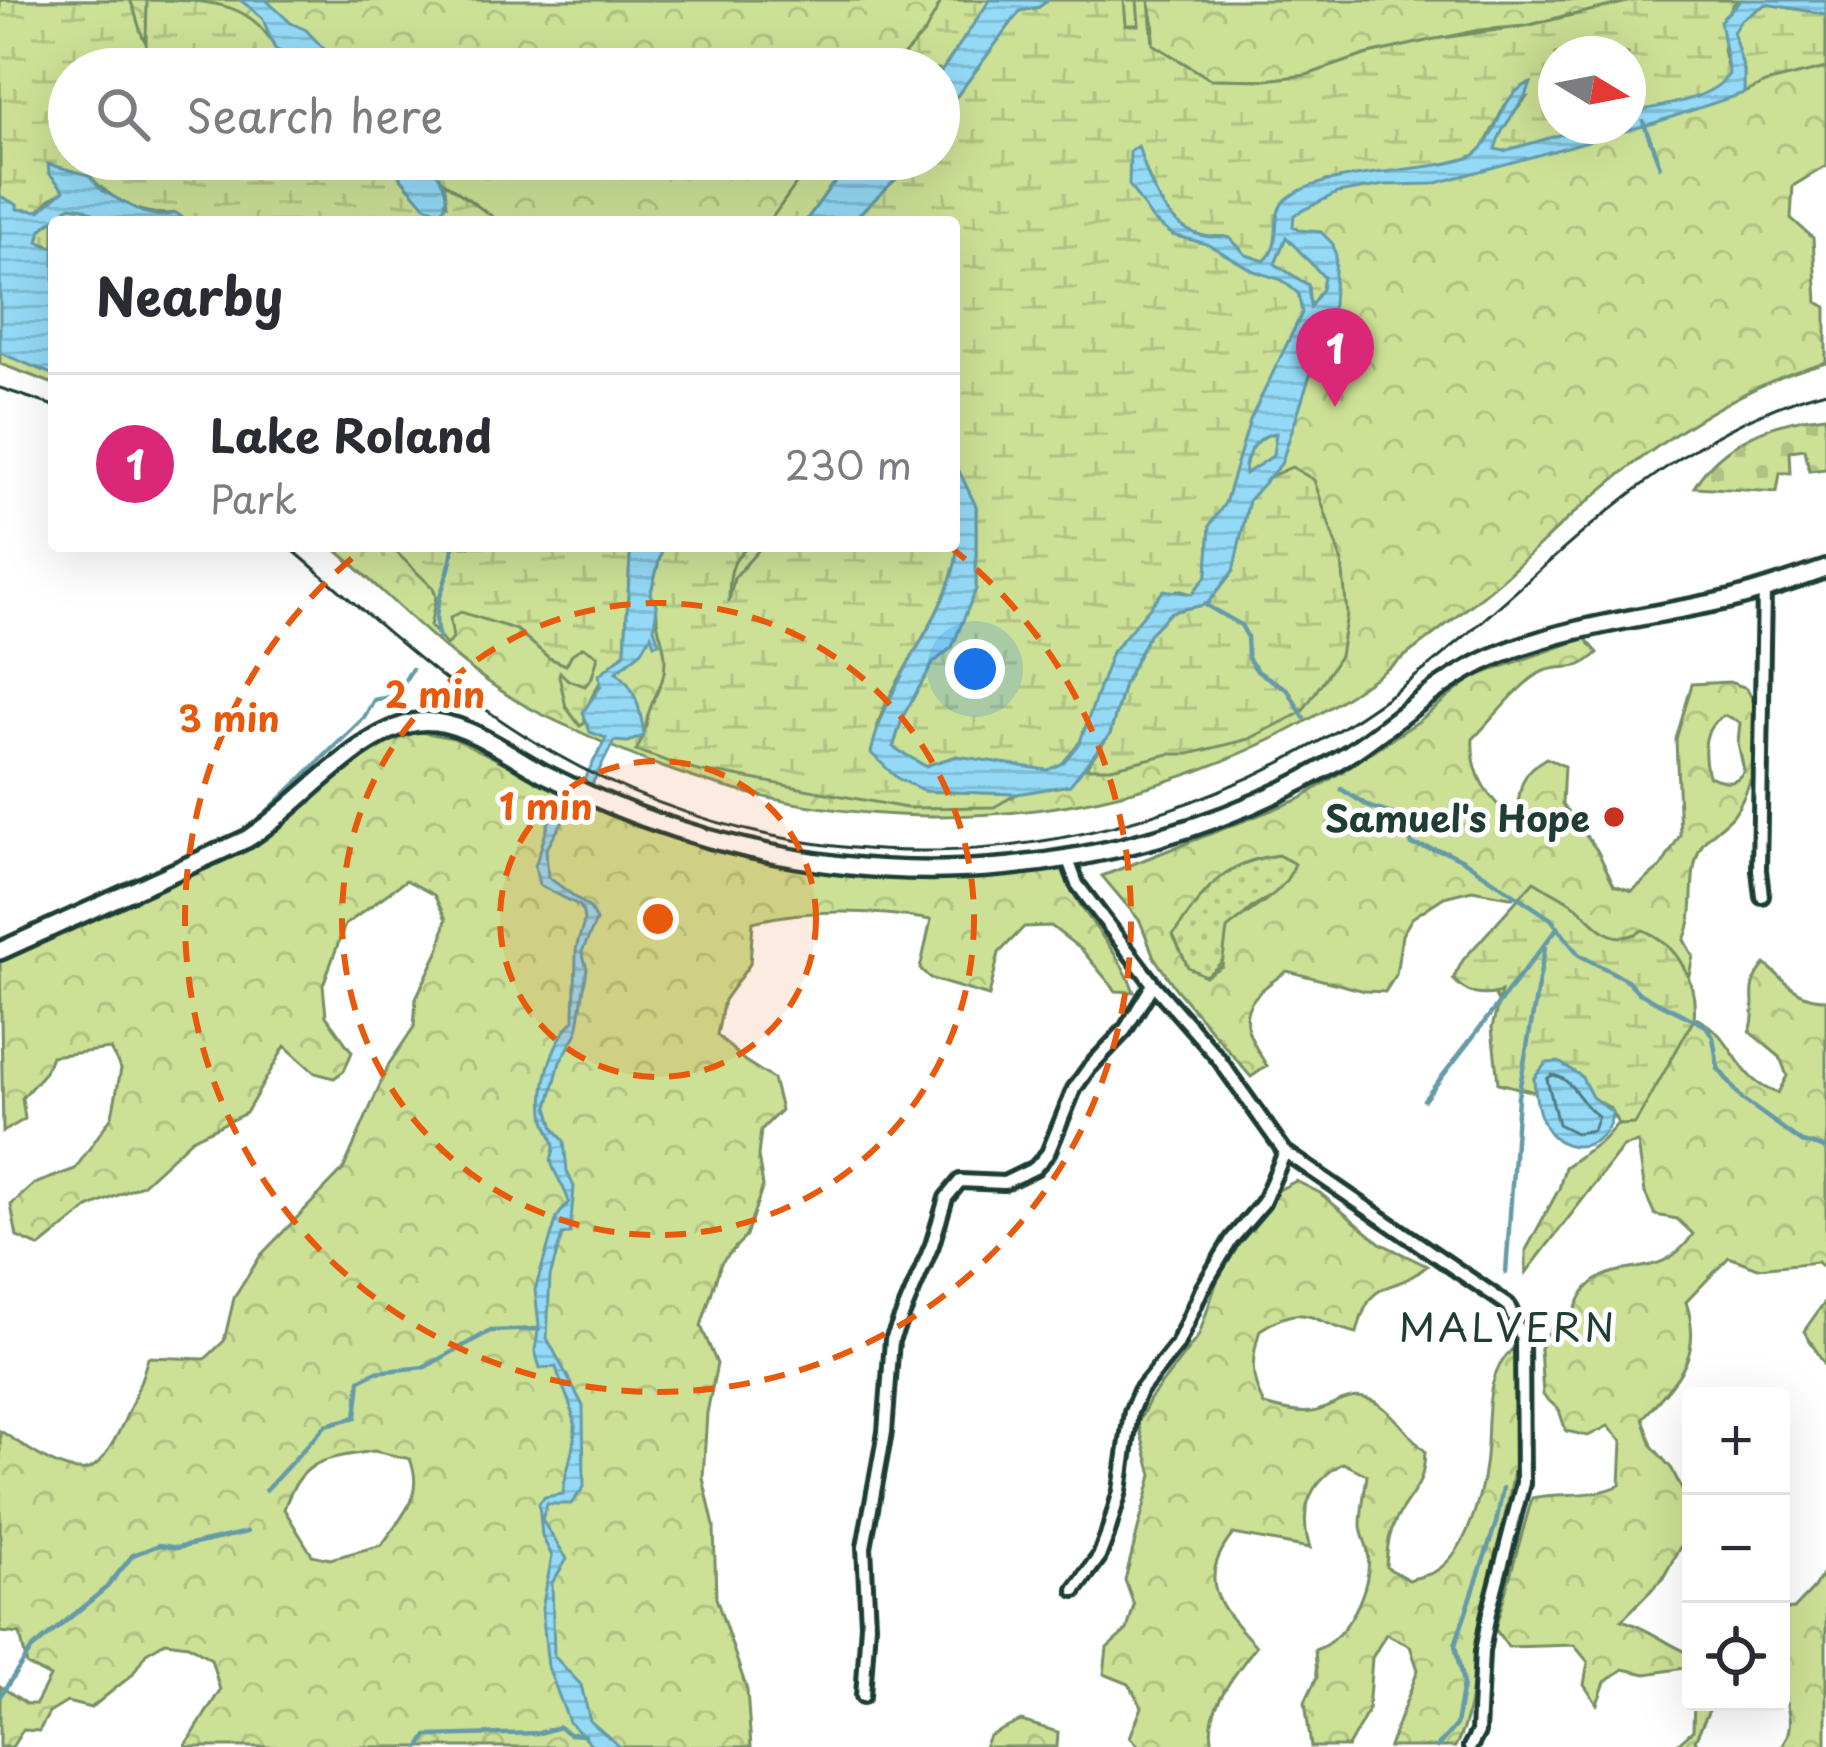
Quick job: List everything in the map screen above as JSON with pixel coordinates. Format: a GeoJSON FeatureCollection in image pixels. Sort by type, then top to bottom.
{"type":"FeatureCollection","features":[{"type":"Feature","properties":{"kind":"main road"},"geometry":{"type":"LineString","coordinates":[[0,951],[248,838],[379,736],[421,722],[456,728],[573,788],[647,818],[781,856],[943,870],[1067,857],[1185,828],[1284,790],[1350,753],[1475,665],[1515,648],[1571,631],[1764,590],[1826,569]]}},
{"type":"Feature","properties":{"kind":"street"},"geometry":{"type":"LineString","coordinates":[[1762,896],[1764,590]]}},
{"type":"Feature","properties":{"kind":"street"},"geometry":{"type":"LineString","coordinates":[[1067,857],[1077,884],[1153,984],[1218,1058],[1285,1152],[1508,1305],[1522,1337],[1523,1484],[1489,1613],[1478,1732],[1470,1747]]}},
{"type":"Feature","properties":{"kind":"street"},"geometry":{"type":"LineString","coordinates":[[863,1696],[868,1624],[864,1547],[885,1432],[888,1362],[946,1198],[960,1180],[1004,1183],[1034,1168],[1048,1154],[1074,1089],[1125,1030],[1153,984]]}},
{"type":"Feature","properties":{"kind":"street"},"geometry":{"type":"LineString","coordinates":[[1076,1590],[1107,1537],[1120,1491],[1131,1412],[1140,1391],[1177,1345],[1202,1289],[1232,1239],[1264,1203],[1285,1152]]}},
{"type":"Feature","properties":{"kind":"green space"},"geometry":{"type":"Polygon","coordinates":[[[0,0],[1141,0],[1146,103],[1386,71],[1571,14],[1365,55],[1307,75],[1210,79],[1153,44],[1149,0],[1826,0],[1826,166],[1793,186],[1791,218],[1813,238],[1817,302],[1826,307],[1826,362],[1759,386],[1665,441],[1461,613],[1326,710],[1187,775],[1103,798],[1017,812],[931,816],[844,810],[759,796],[675,771],[508,696],[433,638],[339,552],[960,552],[960,216],[48,216],[48,382],[0,364],[0,0]]]}},
{"type":"Feature","properties":{"kind":"green space"},"geometry":{"type":"Polygon","coordinates":[[[0,0],[130,0],[146,43],[147,0],[224,6],[254,21],[266,33],[274,48],[48,48],[48,180],[81,180],[39,211],[16,209],[17,205],[0,196],[0,0]]]}},
{"type":"Feature","properties":{"kind":"green space"},"geometry":{"type":"Polygon","coordinates":[[[942,0],[990,0],[957,48],[910,48],[942,0]]]}},
{"type":"Feature","properties":{"kind":"green space"},"geometry":{"type":"Polygon","coordinates":[[[1048,0],[1124,0],[1126,25],[1139,25],[1137,0],[1149,0],[1153,44],[1210,79],[1266,80],[1307,75],[1435,39],[1526,26],[1636,0],[1741,0],[1732,5],[1723,50],[1729,75],[1709,92],[1646,110],[1646,36],[1538,36],[1538,142],[1504,152],[1494,149],[1500,131],[1526,98],[1505,105],[1484,146],[1473,157],[1414,171],[1325,181],[1278,216],[1276,240],[1264,261],[1246,255],[1230,238],[1210,237],[1181,226],[1161,204],[1138,147],[1130,151],[1173,235],[1207,244],[1282,280],[1298,293],[1303,313],[1269,382],[1225,504],[1210,525],[1207,576],[1192,594],[1178,590],[1093,710],[1080,742],[1063,763],[1047,771],[957,756],[925,766],[893,748],[903,716],[933,663],[952,647],[976,588],[976,507],[960,474],[960,216],[857,216],[895,180],[960,180],[960,92],[1020,11],[1048,0]]]}},
{"type":"Feature","properties":{"kind":"green space"},"geometry":{"type":"Polygon","coordinates":[[[1766,4],[1826,14],[1826,68],[1744,93],[1744,71],[1732,31],[1766,4]]]}},
{"type":"Feature","properties":{"kind":"green space"},"geometry":{"type":"Polygon","coordinates":[[[94,180],[402,180],[410,189],[447,204],[444,182],[492,216],[180,216],[151,213],[107,192],[94,180]]]}},
{"type":"Feature","properties":{"kind":"green space"},"geometry":{"type":"Polygon","coordinates":[[[799,180],[837,180],[809,216],[773,216],[799,180]]]}},
{"type":"Feature","properties":{"kind":"green space"},"geometry":{"type":"Polygon","coordinates":[[[70,205],[98,216],[57,216],[70,205]]]}},
{"type":"Feature","properties":{"kind":"green space"},"geometry":{"type":"Polygon","coordinates":[[[48,224],[48,246],[38,242],[48,224]]]}},
{"type":"Feature","properties":{"kind":"green space"},"geometry":{"type":"Polygon","coordinates":[[[1286,236],[1324,277],[1309,308],[1308,285],[1275,264],[1286,236]]]}},
{"type":"Feature","properties":{"kind":"green space"},"geometry":{"type":"Polygon","coordinates":[[[1826,416],[1826,469],[1809,471],[1805,449],[1790,451],[1791,473],[1780,473],[1777,492],[1694,487],[1719,457],[1751,436],[1826,416]]]}},
{"type":"Feature","properties":{"kind":"green space"},"geometry":{"type":"Polygon","coordinates":[[[1277,432],[1273,456],[1245,475],[1253,448],[1263,437],[1277,432]]]}},
{"type":"Feature","properties":{"kind":"green space"},"geometry":{"type":"Polygon","coordinates":[[[1292,467],[1314,480],[1342,562],[1347,614],[1340,656],[1302,712],[1249,739],[1111,768],[1085,768],[1110,734],[1124,684],[1149,634],[1171,612],[1207,604],[1233,571],[1249,500],[1267,478],[1292,467]]]}},
{"type":"Feature","properties":{"kind":"green space"},"geometry":{"type":"Polygon","coordinates":[[[396,552],[632,552],[625,652],[599,685],[585,723],[580,726],[566,707],[559,676],[560,672],[585,686],[598,656],[583,647],[566,665],[549,658],[517,630],[461,612],[450,618],[453,639],[446,645],[430,626],[436,597],[433,588],[396,552]]]}},
{"type":"Feature","properties":{"kind":"green space"},"geometry":{"type":"Polygon","coordinates":[[[661,552],[741,552],[730,578],[729,602],[734,578],[757,552],[957,552],[948,586],[877,726],[925,791],[1017,794],[994,807],[906,808],[701,772],[636,751],[665,669],[657,605],[650,595],[661,552]]]}},
{"type":"Feature","properties":{"kind":"green space"},"geometry":{"type":"Polygon","coordinates":[[[1585,638],[1598,653],[1583,664],[1544,671],[1526,683],[1473,739],[1473,751],[1483,785],[1516,819],[1522,784],[1530,770],[1546,758],[1564,766],[1562,804],[1597,850],[1614,885],[1632,891],[1661,867],[1680,835],[1676,739],[1692,684],[1729,682],[1747,688],[1757,718],[1754,769],[1734,814],[1704,842],[1697,858],[1684,940],[1693,956],[1689,975],[1675,961],[1637,960],[1549,896],[1510,897],[1472,890],[1444,897],[1412,918],[1402,935],[1396,975],[1385,992],[1287,971],[1259,993],[1247,1013],[1247,1024],[1267,1066],[1251,1077],[1176,989],[1154,957],[1140,921],[1102,876],[1300,799],[1419,721],[1473,677],[1585,638]],[[1724,716],[1711,727],[1705,759],[1708,776],[1728,781],[1744,771],[1738,743],[1740,723],[1724,716]],[[1278,855],[1228,872],[1195,905],[1173,935],[1188,967],[1205,976],[1222,966],[1227,929],[1275,893],[1295,864],[1278,855]]]}},
{"type":"Feature","properties":{"kind":"green space"},"geometry":{"type":"Polygon","coordinates":[[[420,732],[453,738],[613,816],[741,856],[794,866],[901,875],[1063,868],[1134,992],[1116,991],[1082,950],[1051,926],[1024,927],[999,953],[989,996],[931,979],[920,969],[931,920],[842,912],[753,922],[750,964],[724,1000],[717,1035],[773,1079],[781,1110],[761,1130],[758,1156],[763,1186],[746,1236],[721,1263],[701,1326],[717,1364],[707,1413],[703,1478],[714,1526],[716,1598],[747,1690],[751,1747],[185,1747],[220,1690],[211,1659],[188,1645],[165,1642],[146,1653],[132,1675],[91,1708],[67,1702],[49,1713],[39,1731],[23,1730],[12,1747],[0,1747],[0,1686],[27,1704],[36,1704],[50,1677],[27,1665],[20,1634],[0,1632],[0,1431],[52,1462],[85,1470],[95,1465],[115,1439],[148,1357],[205,1359],[224,1341],[234,1298],[261,1255],[343,1170],[389,1064],[414,1027],[416,998],[440,948],[446,919],[434,895],[406,880],[345,925],[323,985],[326,1016],[352,1052],[344,1071],[334,1078],[315,1073],[285,1046],[246,1113],[192,1139],[142,1185],[88,1208],[40,1247],[17,1237],[11,1205],[34,1184],[75,1169],[112,1116],[121,1069],[110,1049],[51,1056],[45,1072],[22,1098],[25,1119],[3,1132],[0,961],[251,848],[362,759],[396,738],[420,732]],[[374,1451],[329,1459],[308,1470],[284,1509],[312,1555],[330,1559],[382,1545],[413,1495],[410,1459],[374,1451]]]}},
{"type":"Feature","properties":{"kind":"green space"},"geometry":{"type":"Polygon","coordinates":[[[1278,855],[1295,864],[1282,887],[1247,911],[1214,970],[1205,976],[1188,968],[1173,935],[1195,905],[1228,872],[1278,855]]]}},
{"type":"Feature","properties":{"kind":"green space"},"geometry":{"type":"Polygon","coordinates":[[[1534,881],[1614,936],[1643,930],[1655,936],[1676,955],[1689,979],[1694,1019],[1635,1124],[1619,1125],[1609,1107],[1592,1098],[1581,1076],[1534,1078],[1535,1092],[1498,1083],[1492,1028],[1501,992],[1475,994],[1453,979],[1463,960],[1534,881]]]}},
{"type":"Feature","properties":{"kind":"green space"},"geometry":{"type":"Polygon","coordinates":[[[1765,964],[1799,992],[1826,999],[1826,1271],[1817,1262],[1758,1268],[1729,1257],[1686,1302],[1692,1338],[1689,1353],[1676,1379],[1643,1418],[1652,1446],[1682,1490],[1682,1543],[1663,1578],[1622,1620],[1682,1649],[1682,1668],[1646,1674],[1623,1669],[1605,1682],[1597,1704],[1584,1685],[1588,1662],[1574,1645],[1508,1647],[1495,1629],[1532,1498],[1599,1492],[1620,1485],[1622,1441],[1608,1426],[1588,1436],[1566,1431],[1559,1410],[1543,1395],[1540,1348],[1553,1325],[1570,1322],[1584,1291],[1599,1278],[1667,1259],[1693,1234],[1677,1219],[1655,1215],[1645,1193],[1638,1143],[1623,1147],[1526,1273],[1526,1250],[1559,1189],[1565,1167],[1619,1122],[1499,1021],[1498,1002],[1489,985],[1698,1019],[1721,1037],[1753,1079],[1778,1093],[1787,1076],[1780,1057],[1750,1032],[1758,973],[1765,964]]]}},
{"type":"Feature","properties":{"kind":"green space"},"geometry":{"type":"Polygon","coordinates":[[[1296,1181],[1320,1193],[1380,1243],[1427,1266],[1376,1293],[1357,1333],[1308,1316],[1288,1316],[1260,1330],[1254,1359],[1254,1377],[1264,1405],[1306,1412],[1353,1398],[1368,1399],[1391,1415],[1425,1451],[1420,1482],[1396,1520],[1387,1549],[1386,1567],[1409,1580],[1433,1573],[1448,1561],[1467,1531],[1483,1477],[1493,1381],[1513,1348],[1519,1420],[1516,1453],[1480,1621],[1470,1701],[1455,1747],[1389,1747],[1418,1670],[1410,1646],[1386,1634],[1372,1658],[1368,1711],[1348,1747],[1311,1747],[1305,1702],[1317,1677],[1315,1650],[1347,1624],[1362,1596],[1368,1566],[1361,1525],[1367,1475],[1343,1463],[1322,1479],[1309,1498],[1305,1521],[1310,1548],[1233,1534],[1221,1551],[1215,1566],[1217,1594],[1256,1646],[1217,1707],[1212,1720],[1214,1747],[1140,1747],[1130,1737],[1142,1707],[1129,1684],[1104,1674],[1107,1648],[1127,1630],[1134,1605],[1125,1580],[1152,1475],[1138,1423],[1150,1399],[1199,1335],[1225,1257],[1273,1193],[1296,1181]]]}},
{"type":"Feature","properties":{"kind":"green space"},"geometry":{"type":"Polygon","coordinates":[[[1826,1300],[1826,1366],[1804,1331],[1826,1300]]]}},
{"type":"Feature","properties":{"kind":"green space"},"geometry":{"type":"Polygon","coordinates":[[[1826,1568],[1826,1747],[1781,1747],[1790,1722],[1790,1609],[1814,1588],[1826,1568]]]}},
{"type":"Feature","properties":{"kind":"green space"},"geometry":{"type":"Polygon","coordinates":[[[1694,1711],[1709,1711],[1695,1740],[1699,1747],[1674,1747],[1693,1730],[1694,1711]]]}},
{"type":"Feature","properties":{"kind":"green space"},"geometry":{"type":"Polygon","coordinates":[[[1021,1721],[1058,1732],[1057,1747],[984,1747],[989,1736],[1021,1721]]]}},
{"type":"Feature","properties":{"kind":"water"},"geometry":{"type":"Polygon","coordinates":[[[240,0],[266,0],[323,48],[275,48],[262,17],[240,0]]]}},
{"type":"Feature","properties":{"kind":"water"},"geometry":{"type":"Polygon","coordinates":[[[990,0],[1048,0],[1020,11],[960,92],[957,48],[990,0]]]}},
{"type":"Feature","properties":{"kind":"water"},"geometry":{"type":"Polygon","coordinates":[[[1741,0],[1826,0],[1826,14],[1766,4],[1741,20],[1733,32],[1744,71],[1744,93],[1646,125],[1646,110],[1683,101],[1729,74],[1720,21],[1741,0]]]}},
{"type":"Feature","properties":{"kind":"water"},"geometry":{"type":"Polygon","coordinates":[[[1531,83],[1502,131],[1495,149],[1538,141],[1578,144],[1433,184],[1337,193],[1294,215],[1293,226],[1321,232],[1333,244],[1336,256],[1333,305],[1281,464],[1249,500],[1233,571],[1207,604],[1171,612],[1149,634],[1124,684],[1110,734],[1070,785],[1017,794],[925,791],[897,778],[871,753],[889,702],[937,611],[960,552],[960,473],[976,506],[976,589],[952,647],[933,663],[903,716],[893,747],[925,766],[957,756],[1047,770],[1063,763],[1080,742],[1112,652],[1164,590],[1192,594],[1207,575],[1210,525],[1225,503],[1250,420],[1302,313],[1298,293],[1282,280],[1254,271],[1207,244],[1173,235],[1153,220],[1129,185],[1130,151],[1138,146],[1161,203],[1181,226],[1210,237],[1230,238],[1246,255],[1264,261],[1273,248],[1279,210],[1296,193],[1341,178],[1468,158],[1486,143],[1511,97],[1531,83]],[[1286,237],[1275,264],[1308,285],[1310,307],[1324,277],[1286,237]],[[1276,433],[1253,447],[1245,474],[1273,456],[1276,433]]]}},
{"type":"Feature","properties":{"kind":"water"},"geometry":{"type":"Polygon","coordinates":[[[55,180],[93,180],[103,191],[160,216],[98,216],[70,206],[58,216],[48,216],[38,242],[48,246],[48,373],[0,353],[0,196],[17,209],[40,211],[64,190],[55,180]]]}},
{"type":"Feature","properties":{"kind":"water"},"geometry":{"type":"Polygon","coordinates":[[[403,180],[441,180],[445,191],[442,212],[425,206],[403,180]]]}},
{"type":"Feature","properties":{"kind":"water"},"geometry":{"type":"Polygon","coordinates":[[[837,180],[895,180],[857,216],[809,216],[837,180]]]}},
{"type":"Feature","properties":{"kind":"water"},"geometry":{"type":"Polygon","coordinates":[[[632,552],[661,552],[650,595],[657,605],[654,628],[659,643],[654,644],[651,635],[642,651],[616,672],[633,692],[644,736],[614,741],[582,804],[591,809],[591,815],[587,820],[576,815],[564,819],[546,850],[548,877],[590,908],[596,921],[582,952],[587,968],[577,1033],[560,1062],[548,1107],[564,1141],[574,1187],[570,1233],[562,1235],[550,1277],[547,1338],[583,1406],[584,1487],[571,1504],[547,1504],[542,1520],[567,1559],[552,1583],[554,1656],[581,1685],[590,1721],[620,1747],[594,1747],[569,1722],[548,1667],[542,1609],[552,1556],[542,1536],[539,1503],[563,1494],[575,1425],[556,1367],[540,1368],[535,1351],[539,1325],[535,1290],[557,1217],[569,1202],[552,1164],[554,1144],[545,1120],[544,1094],[553,1053],[574,1020],[576,952],[584,918],[580,906],[539,885],[535,866],[555,804],[573,801],[606,738],[590,732],[583,712],[601,686],[599,675],[625,653],[632,552]]]}},
{"type":"Feature","properties":{"kind":"water"},"geometry":{"type":"Polygon","coordinates":[[[1559,1062],[1581,1076],[1592,1097],[1612,1112],[1605,1132],[1589,1144],[1559,1141],[1540,1114],[1534,1078],[1546,1063],[1559,1062]]]}},
{"type":"Feature","properties":{"kind":"waterway"},"geometry":{"type":"LineString","coordinates":[[1646,129],[1660,166]]}},
{"type":"Feature","properties":{"kind":"waterway"},"geometry":{"type":"LineString","coordinates":[[439,638],[436,615],[452,552]]}},
{"type":"Feature","properties":{"kind":"waterway"},"geometry":{"type":"LineString","coordinates":[[1204,604],[1241,625],[1248,658],[1257,671],[1288,690],[1304,718]]}},
{"type":"Feature","properties":{"kind":"waterway"},"geometry":{"type":"LineString","coordinates":[[254,824],[364,718],[374,700],[395,696],[412,669]]}},
{"type":"Feature","properties":{"kind":"waterway"},"geometry":{"type":"LineString","coordinates":[[1341,789],[1370,807],[1395,815],[1412,845],[1463,860],[1551,919],[1579,955],[1627,980],[1639,993],[1706,1026],[1713,1037],[1718,1068],[1742,1099],[1802,1142],[1826,1149]]}},
{"type":"Feature","properties":{"kind":"waterway"},"geometry":{"type":"LineString","coordinates":[[1424,1100],[1558,927]]}},
{"type":"Feature","properties":{"kind":"waterway"},"geometry":{"type":"LineString","coordinates":[[1506,1273],[1518,1097],[1545,947]]}},
{"type":"Feature","properties":{"kind":"waterway"},"geometry":{"type":"LineString","coordinates":[[266,1490],[326,1425],[356,1417],[360,1380],[375,1372],[425,1367],[490,1331],[539,1329]]}},
{"type":"Feature","properties":{"kind":"waterway"},"geometry":{"type":"LineString","coordinates":[[1437,1747],[1456,1725],[1463,1684],[1455,1645],[1503,1488]]}},
{"type":"Feature","properties":{"kind":"waterway"},"geometry":{"type":"LineString","coordinates":[[0,1696],[32,1649],[107,1587],[133,1555],[159,1545],[177,1548],[247,1532]]}},
{"type":"Feature","properties":{"kind":"waterway"},"geometry":{"type":"LineString","coordinates":[[420,1747],[427,1736],[539,1733],[559,1727],[569,1734],[584,1735]]}},
{"type":"Feature","properties":{"kind":"tram line"},"geometry":{"type":"LineString","coordinates":[[0,388],[48,404]]}},
{"type":"Feature","properties":{"kind":"tram line"},"geometry":{"type":"LineString","coordinates":[[295,552],[482,707],[552,752],[660,803],[772,836],[885,850],[998,847],[1109,827],[1218,791],[1322,740],[1420,673],[1659,472],[1766,411],[1826,391]]}},
{"type":"Feature","properties":{"kind":"place","name":"Lake Roland"},"geometry":{"type":"Point","coordinates":[1335,407]}},
{"type":"Feature","properties":{"kind":"place","name":"Samuel's Hope"},"geometry":{"type":"Point","coordinates":[1614,817]}},
{"type":"Feature","properties":{"kind":"district","name":"MALVERN"},"geometry":{"type":"Point","coordinates":[1508,1325]}}]}
